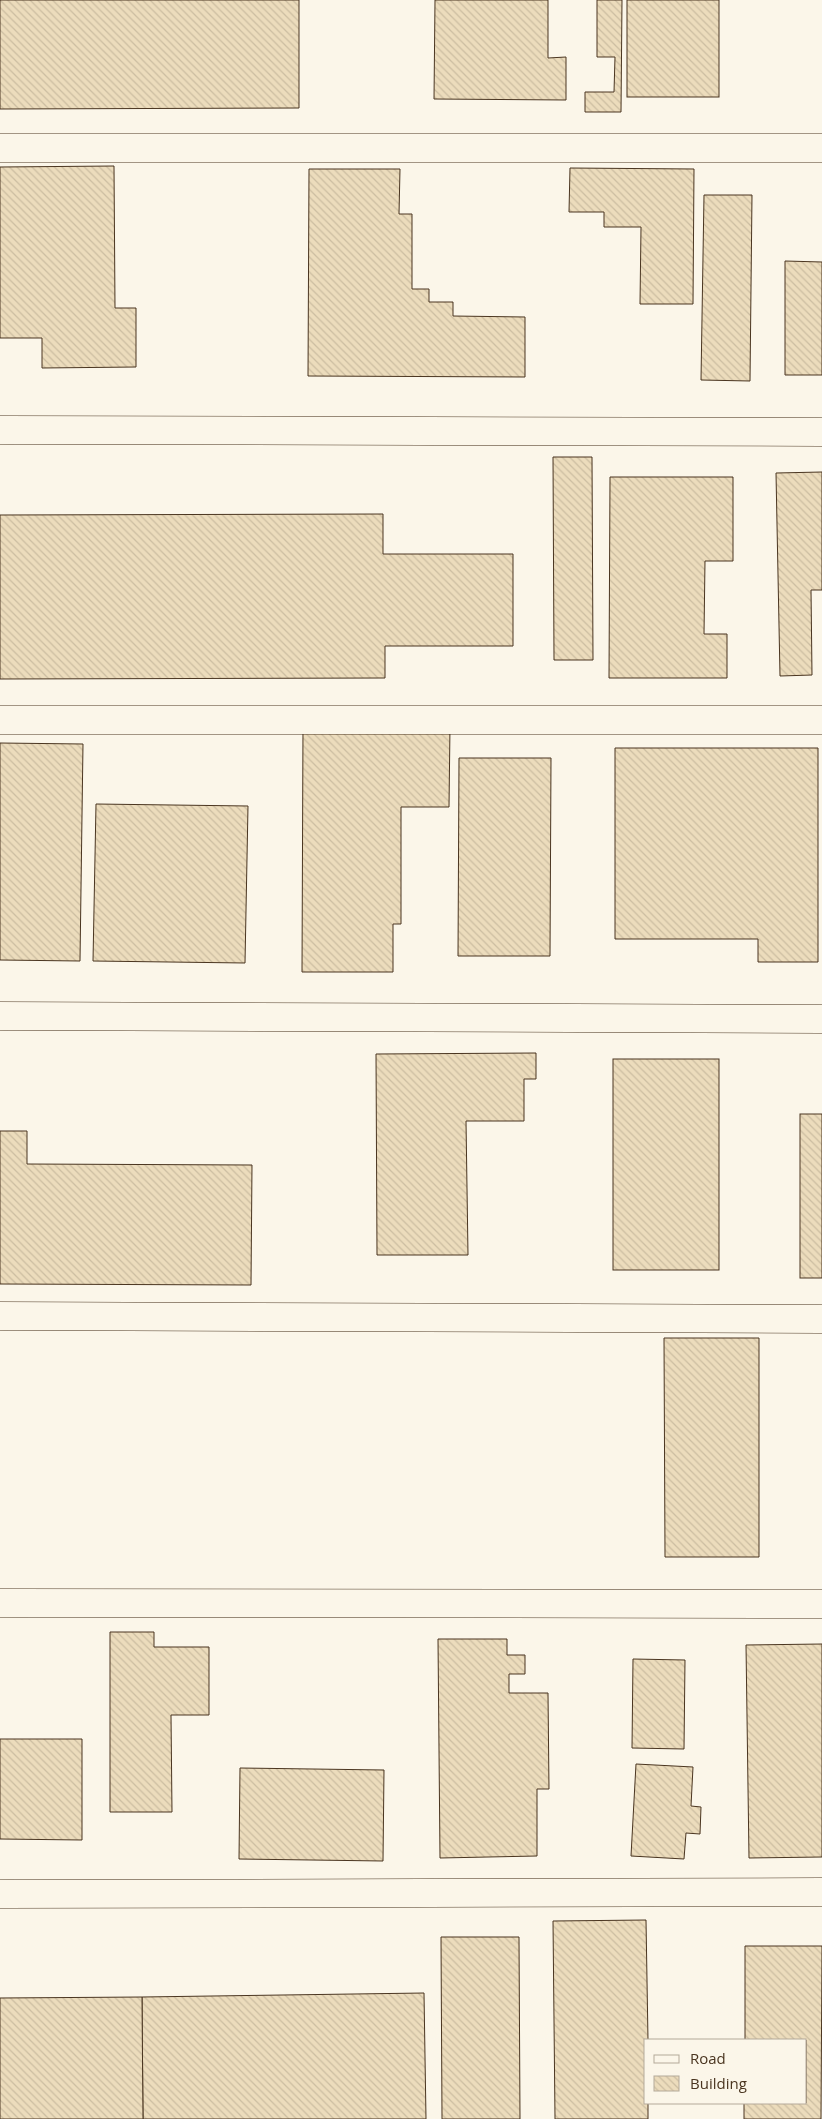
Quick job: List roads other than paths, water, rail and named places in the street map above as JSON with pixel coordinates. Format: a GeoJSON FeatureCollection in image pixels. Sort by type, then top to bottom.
{"type":"FeatureCollection","features":[{"type":"Feature","properties":{"kind":"street"},"geometry":{"type":"LineString","coordinates":[[0,148],[822,148]]}},
{"type":"Feature","properties":{"kind":"street"},"geometry":{"type":"LineString","coordinates":[[0,430],[822,432]]}},
{"type":"Feature","properties":{"kind":"street"},"geometry":{"type":"LineString","coordinates":[[0,720],[822,720]]}},
{"type":"Feature","properties":{"kind":"street"},"geometry":{"type":"LineString","coordinates":[[0,1016],[822,1019]]}},
{"type":"Feature","properties":{"kind":"street"},"geometry":{"type":"LineString","coordinates":[[0,1316],[822,1319]]}},
{"type":"Feature","properties":{"kind":"street"},"geometry":{"type":"LineString","coordinates":[[0,1603],[822,1604]]}},
{"type":"Feature","properties":{"kind":"street"},"geometry":{"type":"LineString","coordinates":[[0,1894],[822,1892]]}}]}
